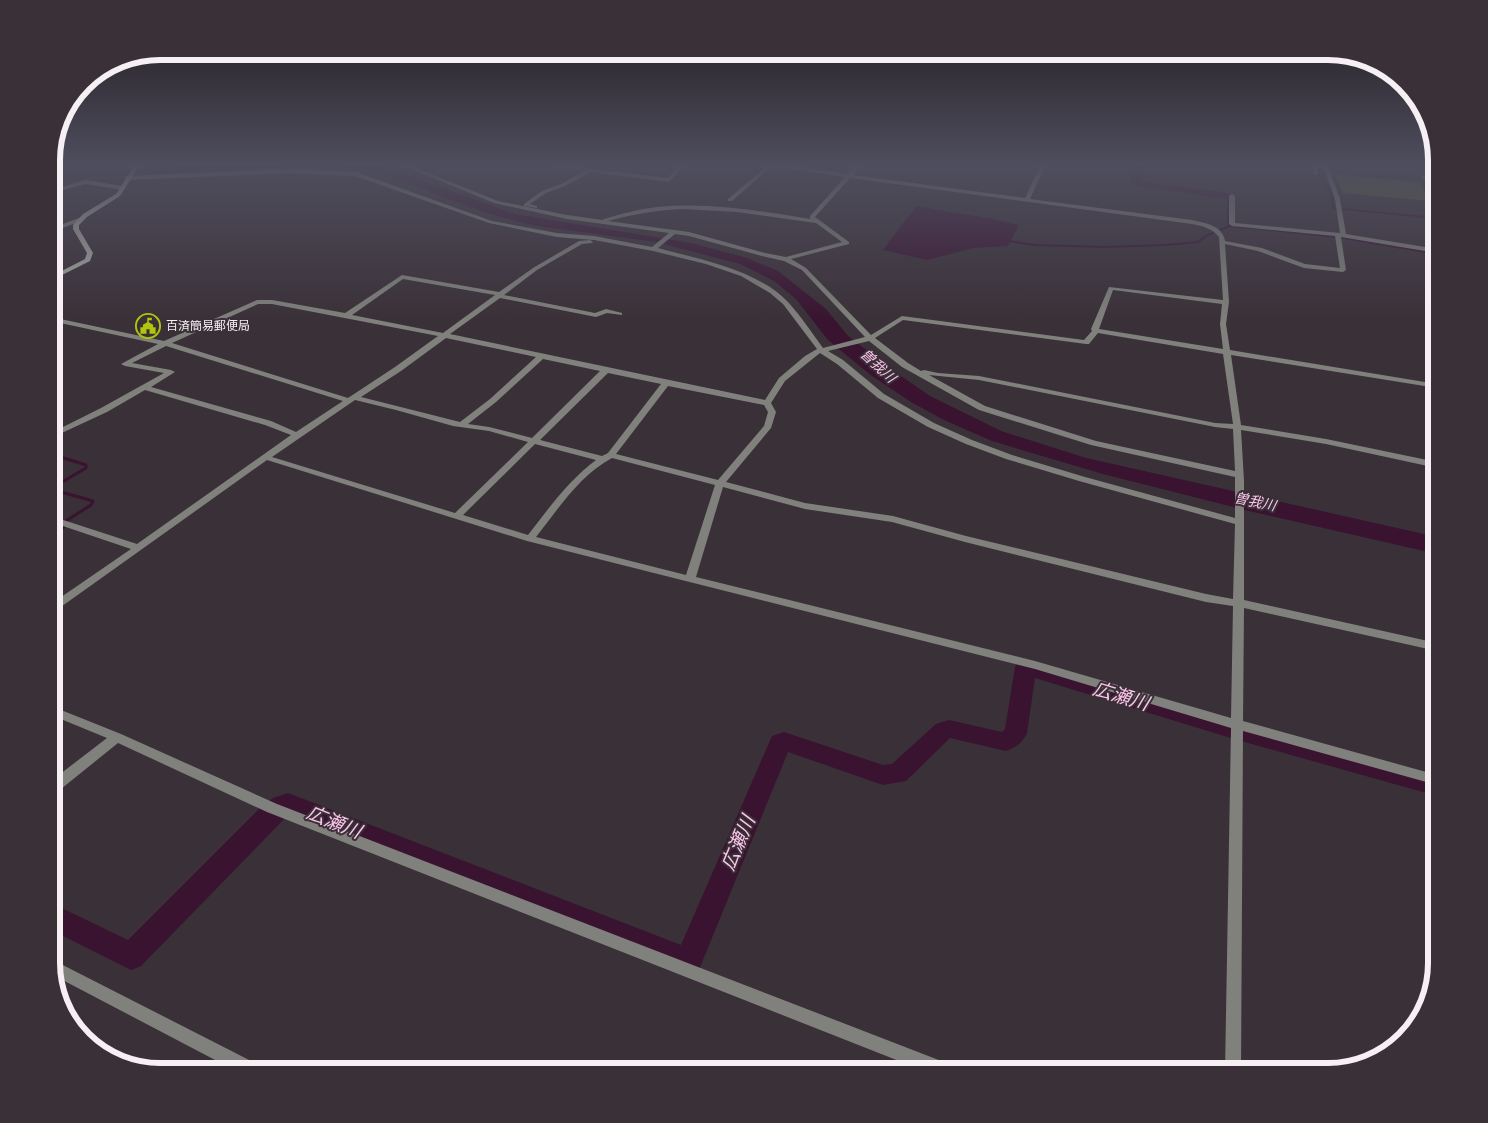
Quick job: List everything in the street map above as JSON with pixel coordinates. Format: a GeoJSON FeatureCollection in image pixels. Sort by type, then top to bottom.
{"type":"FeatureCollection","features":[{"type":"Feature","properties":{"kind":"main road"},"geometry":{"type":"LineString","coordinates":[[60,274],[88,260],[90,253],[76,229],[79,220]]}},
{"type":"Feature","properties":{"kind":"street"},"geometry":{"type":"LineString","coordinates":[[481,218],[557,235],[594,238],[654,248],[723,268],[757,282],[785,303],[825,350],[881,396],[913,416],[969,442],[1082,479],[1239,522]]}},
{"type":"Feature","properties":{"kind":"street"},"geometry":{"type":"LineString","coordinates":[[579,218],[673,232],[712,240],[764,255],[786,258],[848,243],[813,218]]}},
{"type":"Feature","properties":{"kind":"street"},"geometry":{"type":"LineString","coordinates":[[602,221],[611,218]]}},
{"type":"Feature","properties":{"kind":"street"},"geometry":{"type":"LineString","coordinates":[[794,218],[816,221]]}},
{"type":"Feature","properties":{"kind":"street"},"geometry":{"type":"LineString","coordinates":[[1165,218],[1192,222],[1216,230],[1221,234],[1223,242],[1226,302],[1224,324],[1226,353],[1237,427],[1239,478],[1233,1063]]}},
{"type":"Feature","properties":{"kind":"street"},"geometry":{"type":"LineString","coordinates":[[1232,218],[1232,224],[1340,234],[1428,250]]}},
{"type":"Feature","properties":{"kind":"street"},"geometry":{"type":"LineString","coordinates":[[1223,242],[1260,249],[1304,266],[1343,270],[1339,218]]}},
{"type":"Feature","properties":{"kind":"street"},"geometry":{"type":"LineString","coordinates":[[60,227],[79,220]]}},
{"type":"Feature","properties":{"kind":"street"},"geometry":{"type":"LineString","coordinates":[[654,248],[673,232]]}},
{"type":"Feature","properties":{"kind":"street"},"geometry":{"type":"LineString","coordinates":[[60,604],[265,457],[353,400],[446,335],[535,269],[582,242],[639,246]]}},
{"type":"Feature","properties":{"kind":"street"},"geometry":{"type":"LineString","coordinates":[[786,258],[804,269],[869,338],[904,365],[958,396],[996,414],[1094,443],[1239,478]]}},
{"type":"Feature","properties":{"kind":"street"},"geometry":{"type":"LineString","coordinates":[[347,315],[402,277],[466,287],[596,315],[606,312],[620,314]]}},
{"type":"Feature","properties":{"kind":"street"},"geometry":{"type":"LineString","coordinates":[[767,403],[782,380],[808,358],[825,350],[869,338],[898,320],[909,318],[1086,342],[1096,332],[1097,321],[1111,288],[1226,302]]}},
{"type":"Feature","properties":{"kind":"street"},"geometry":{"type":"LineString","coordinates":[[60,432],[104,410],[171,372],[125,364],[165,343],[257,302],[272,302],[347,315],[665,384],[767,403]]}},
{"type":"Feature","properties":{"kind":"street"},"geometry":{"type":"LineString","coordinates":[[60,321],[165,343],[353,400],[462,425],[489,429],[535,442],[607,457],[805,506],[893,519],[965,539],[1239,605],[1257,606],[1428,645]]}},
{"type":"Feature","properties":{"kind":"street"},"geometry":{"type":"LineString","coordinates":[[1096,332],[1428,385]]}},
{"type":"Feature","properties":{"kind":"street"},"geometry":{"type":"LineString","coordinates":[[462,425],[479,409],[502,393],[514,379],[541,357]]}},
{"type":"Feature","properties":{"kind":"street"},"geometry":{"type":"LineString","coordinates":[[904,365],[932,374],[979,378],[1215,425],[1237,427],[1388,453],[1428,463]]}},
{"type":"Feature","properties":{"kind":"street"},"geometry":{"type":"LineString","coordinates":[[458,516],[605,371]]}},
{"type":"Feature","properties":{"kind":"street"},"geometry":{"type":"LineString","coordinates":[[530,539],[576,483],[607,457],[665,384]]}},
{"type":"Feature","properties":{"kind":"street"},"geometry":{"type":"LineString","coordinates":[[143,387],[268,423],[297,435]]}},
{"type":"Feature","properties":{"kind":"street"},"geometry":{"type":"LineString","coordinates":[[690,579],[720,484],[768,426],[772,412],[767,403]]}},
{"type":"Feature","properties":{"kind":"street"},"geometry":{"type":"LineString","coordinates":[[265,457],[530,539],[1035,666],[1428,777]]}},
{"type":"Feature","properties":{"kind":"street"},"geometry":{"type":"LineString","coordinates":[[60,521],[139,548]]}},
{"type":"Feature","properties":{"kind":"street"},"geometry":{"type":"LineString","coordinates":[[60,713],[117,737],[272,808],[926,1063]]}},
{"type":"Feature","properties":{"kind":"street"},"geometry":{"type":"LineString","coordinates":[[60,782],[117,737]]}},
{"type":"Feature","properties":{"kind":"street"},"geometry":{"type":"LineString","coordinates":[[60,970],[238,1063]]}},
{"type":"Feature","properties":{"kind":"water","name":"曽我川"},"geometry":{"type":"Polygon","coordinates":[[[507,218],[542,218],[691,243],[747,258],[778,271],[826,309],[848,336],[930,396],[1001,431],[1086,458],[1428,535],[1428,552],[1249,511],[1103,474],[992,441],[944,420],[911,402],[872,376],[828,340],[796,299],[774,281],[740,264],[656,242],[537,226],[507,218]]]}},
{"type":"Feature","properties":{"kind":"water"},"geometry":{"type":"Polygon","coordinates":[[[907,218],[989,218],[1019,225],[1008,246],[973,248],[927,260],[883,250],[907,218]]]}},
{"type":"Feature","properties":{"kind":"waterway"},"geometry":{"type":"LineString","coordinates":[[1228,218],[1230,226]]}},
{"type":"Feature","properties":{"kind":"waterway"},"geometry":{"type":"LineString","coordinates":[[1008,241],[1035,245],[1103,247],[1165,245],[1198,242],[1208,235],[1230,226]]}},
{"type":"Feature","properties":{"kind":"waterway"},"geometry":{"type":"LineString","coordinates":[[1230,226],[1338,237],[1428,252]]}},
{"type":"Feature","properties":{"kind":"waterway","name":"広瀬川"},"geometry":{"type":"LineString","coordinates":[[60,457],[86,465],[86,468],[60,483]]}},
{"type":"Feature","properties":{"kind":"waterway","name":"広瀬川"},"geometry":{"type":"LineString","coordinates":[[60,492],[93,501],[91,505],[60,525]]}},
{"type":"Feature","properties":{"kind":"waterway","name":"広瀬川"},"geometry":{"type":"LineString","coordinates":[[60,920],[131,956],[271,814],[282,805],[288,803],[688,962],[780,743],[784,741],[883,775],[898,774],[944,730],[949,729],[1006,742],[1016,733],[1026,667],[1234,730],[1428,784]]}},
{"type":"Feature","properties":{"kind":"place","name":"百済簡易郵便局"},"geometry":{"type":"Point","coordinates":[148,326]}}]}
